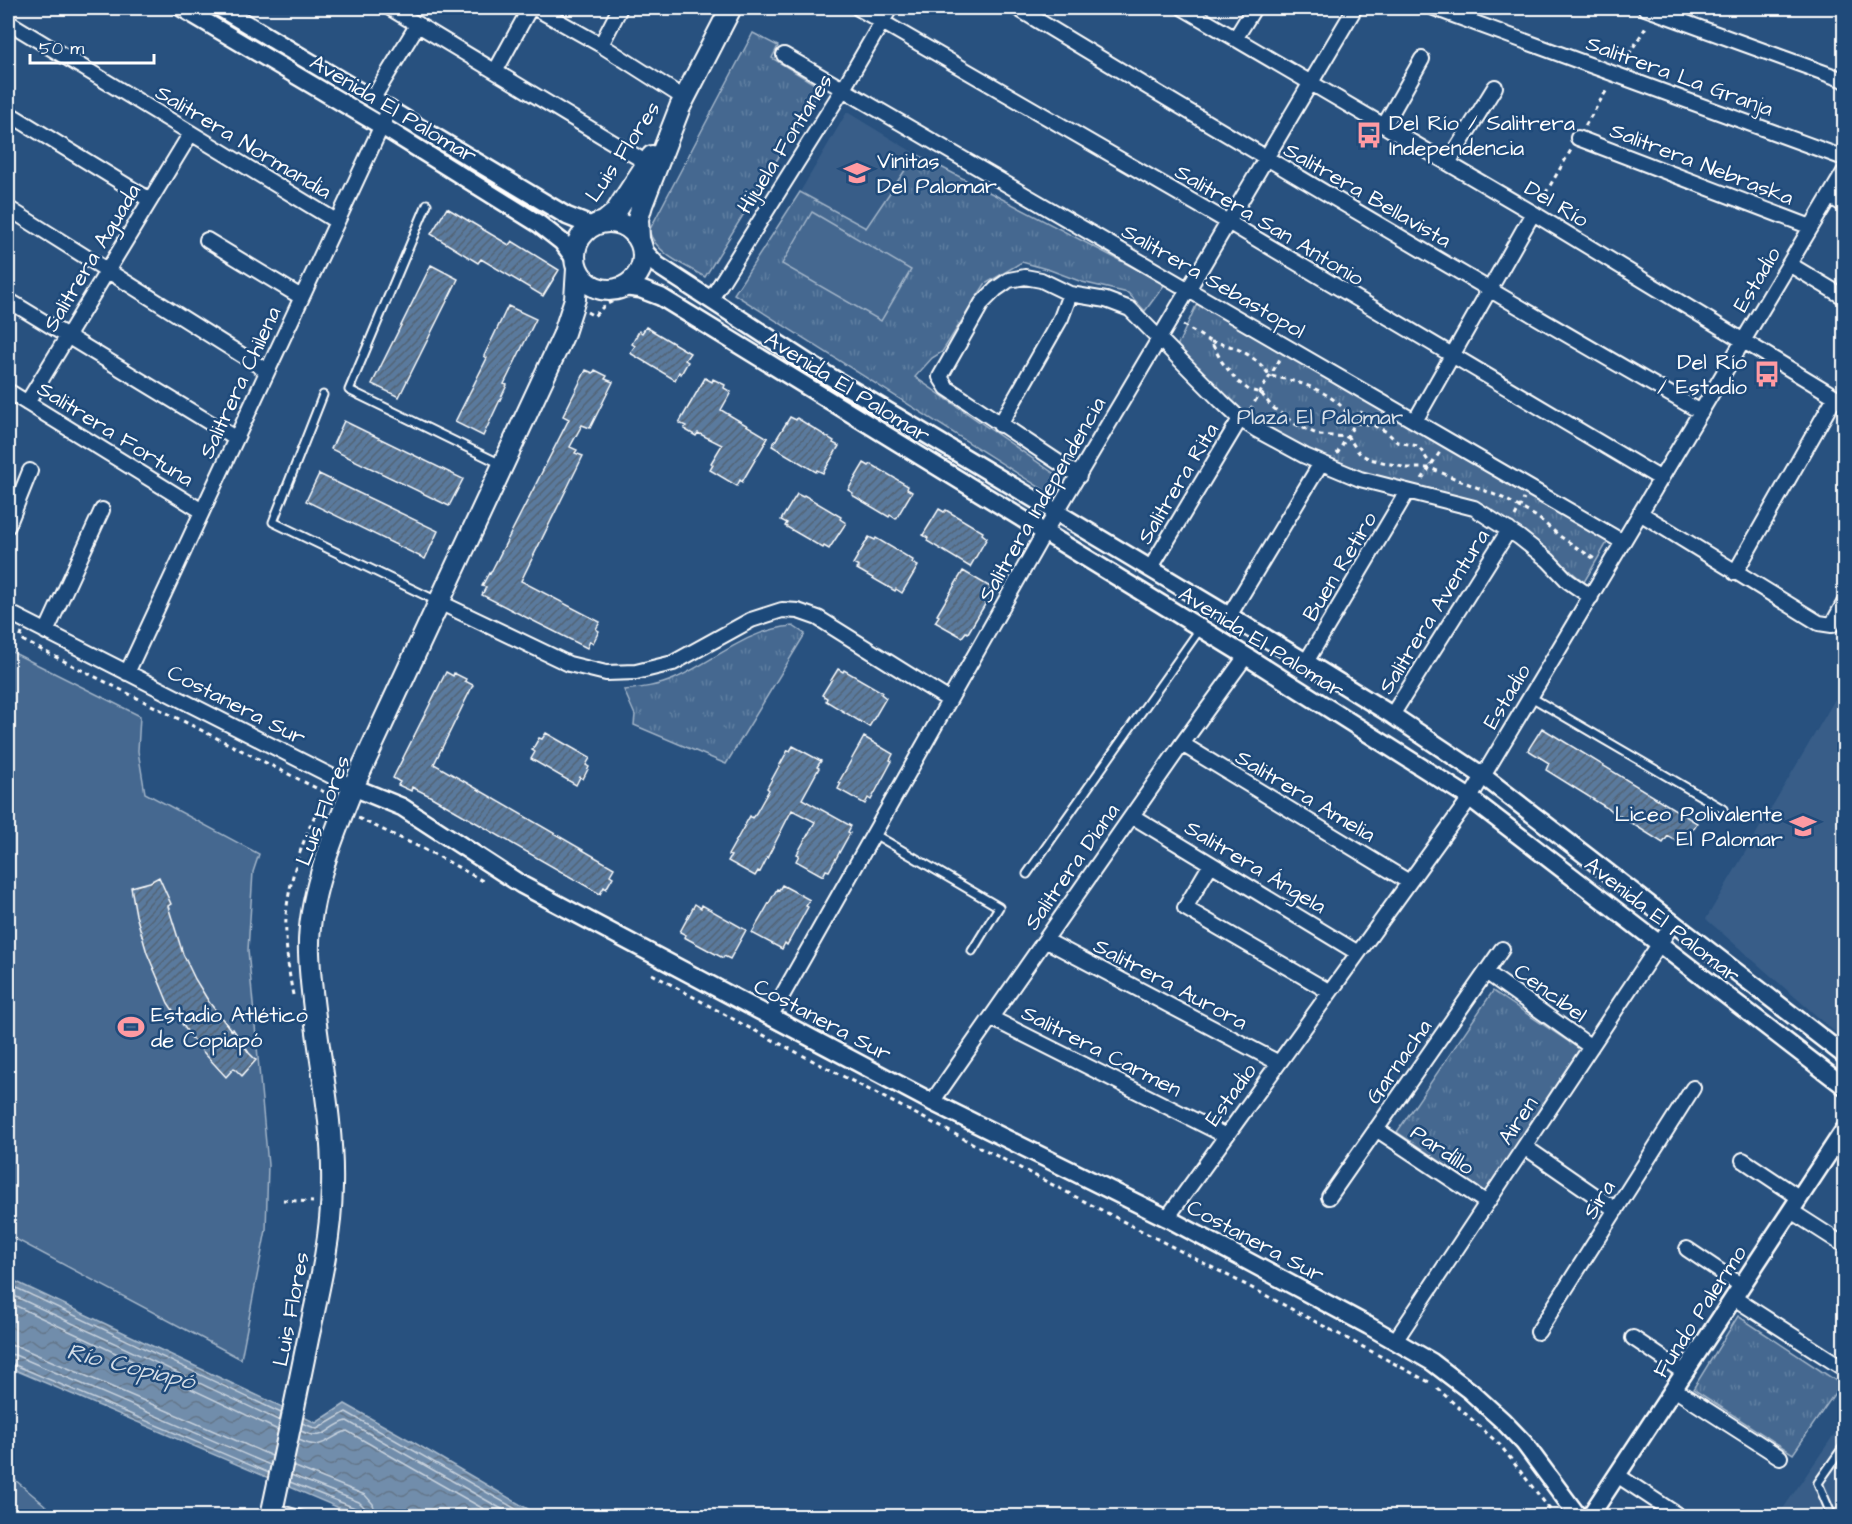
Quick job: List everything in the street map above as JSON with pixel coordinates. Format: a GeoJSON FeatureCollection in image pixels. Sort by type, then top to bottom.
{"type":"FeatureCollection","features":[{"type":"Feature","properties":{"kind":"main road","name":"Luis Flores"},"geometry":{"type":"LineString","coordinates":[[598,224],[615,213],[648,163],[731,8]]}},
{"type":"Feature","properties":{"kind":"main road","name":"Luis Flores"},"geometry":{"type":"LineString","coordinates":[[641,244],[638,219],[642,205],[682,103]]}},
{"type":"Feature","properties":{"kind":"main road"},"geometry":{"type":"LineString","coordinates":[[598,224],[621,224],[632,230],[641,244],[643,262],[639,273],[617,292],[591,285],[582,278],[575,264],[575,248],[579,237],[598,224]]}},
{"type":"Feature","properties":{"kind":"main road","name":"Luis Flores"},"geometry":{"type":"LineString","coordinates":[[272,1512],[329,1235],[332,1187],[330,1124],[309,951],[313,910],[330,845],[343,812],[346,784],[439,602],[563,336],[574,300],[575,264]]}},
{"type":"Feature","properties":{"kind":"main road","name":"Luis Flores"},"geometry":{"type":"LineString","coordinates":[[563,336],[593,296],[617,292]]}},
{"type":"Feature","properties":{"kind":"street","name":"Avenida El Palomar"},"geometry":{"type":"LineString","coordinates":[[182,8],[380,125],[552,232],[575,264]]}},
{"type":"Feature","properties":{"kind":"street","name":"Avenida El Palomar"},"geometry":{"type":"LineString","coordinates":[[220,8],[567,216],[598,224]]}},
{"type":"Feature","properties":{"kind":"street"},"geometry":{"type":"LineString","coordinates":[[390,8],[648,163]]}},
{"type":"Feature","properties":{"kind":"street"},"geometry":{"type":"LineString","coordinates":[[496,70],[530,8]]}},
{"type":"Feature","properties":{"kind":"street"},"geometry":{"type":"LineString","coordinates":[[535,8],[601,45],[682,103]]}},
{"type":"Feature","properties":{"kind":"street"},"geometry":{"type":"LineString","coordinates":[[601,45],[620,8]]}},
{"type":"Feature","properties":{"kind":"street","name":"Salitrera San Antonio"},"geometry":{"type":"LineString","coordinates":[[858,8],[1228,222],[1660,479]]}},
{"type":"Feature","properties":{"kind":"street","name":"Hijuela Fontanes"},"geometry":{"type":"LineString","coordinates":[[711,299],[843,89],[890,8]]}},
{"type":"Feature","properties":{"kind":"street","name":"Salitrera Bellavista"},"geometry":{"type":"LineString","coordinates":[[1017,8],[1266,159],[1701,411]]}},
{"type":"Feature","properties":{"kind":"street","name":"Del Río"},"geometry":{"type":"LineString","coordinates":[[1183,8],[1533,213],[1840,400]]}},
{"type":"Feature","properties":{"kind":"street"},"geometry":{"type":"LineString","coordinates":[[1235,39],[1254,8]]}},
{"type":"Feature","properties":{"kind":"street","name":"Salitrera Independencia"},"geometry":{"type":"LineString","coordinates":[[770,1017],[1044,533],[1355,8]]}},
{"type":"Feature","properties":{"kind":"street","name":"Salitrera La Granja"},"geometry":{"type":"LineString","coordinates":[[1434,8],[1845,158]]}},
{"type":"Feature","properties":{"kind":"street"},"geometry":{"type":"LineString","coordinates":[[1650,10],[1845,80]]}},
{"type":"Feature","properties":{"kind":"street","name":"Salitrera Normandia"},"geometry":{"type":"LineString","coordinates":[[8,22],[336,221]]}},
{"type":"Feature","properties":{"kind":"street"},"geometry":{"type":"LineString","coordinates":[[373,98],[418,24]]}},
{"type":"Feature","properties":{"kind":"street","name":"Salitrera Sebastopol"},"geometry":{"type":"LineString","coordinates":[[784,55],[1623,542]]}},
{"type":"Feature","properties":{"kind":"street"},"geometry":{"type":"LineString","coordinates":[[1384,126],[1422,59]]}},
{"type":"Feature","properties":{"kind":"street"},"geometry":{"type":"LineString","coordinates":[[1448,163],[1495,87]]}},
{"type":"Feature","properties":{"kind":"street","name":"Salitrera Chilena"},"geometry":{"type":"LineString","coordinates":[[127,673],[380,125],[390,108]]}},
{"type":"Feature","properties":{"kind":"street"},"geometry":{"type":"LineString","coordinates":[[8,113],[150,200]]}},
{"type":"Feature","properties":{"kind":"street","name":"Salitrera Aguada"},"geometry":{"type":"LineString","coordinates":[[27,403],[191,133]]}},
{"type":"Feature","properties":{"kind":"street","name":"Salitrera Nebraska"},"geometry":{"type":"LineString","coordinates":[[1578,138],[1811,227]]}},
{"type":"Feature","properties":{"kind":"street","name":"Estadio"},"geometry":{"type":"LineString","coordinates":[[1167,1218],[1470,798],[1845,172]]}},
{"type":"Feature","properties":{"kind":"street"},"geometry":{"type":"LineString","coordinates":[[1830,196],[1845,205]]}},
{"type":"Feature","properties":{"kind":"street"},"geometry":{"type":"LineString","coordinates":[[8,208],[267,371]]}},
{"type":"Feature","properties":{"kind":"street"},"geometry":{"type":"LineString","coordinates":[[1415,422],[1533,213]]}},
{"type":"Feature","properties":{"kind":"street"},"geometry":{"type":"LineString","coordinates":[[207,240],[301,297]]}},
{"type":"Feature","properties":{"kind":"street","name":"Avenida El Palomar"},"geometry":{"type":"LineString","coordinates":[[641,244],[657,265],[819,370],[1306,662],[1392,715],[1483,776],[1845,1055]]}},
{"type":"Feature","properties":{"kind":"street"},"geometry":{"type":"LineString","coordinates":[[1789,264],[1845,297]]}},
{"type":"Feature","properties":{"kind":"street"},"geometry":{"type":"LineString","coordinates":[[1079,476],[947,388],[940,377],[982,303],[996,289],[1010,280],[1024,277],[1041,280],[1070,294],[1106,300],[1130,309],[1241,420],[1305,456],[1360,479],[1474,508],[1509,530],[1590,597]]}},
{"type":"Feature","properties":{"kind":"street","name":"Avenida El Palomar"},"geometry":{"type":"LineString","coordinates":[[617,292],[640,289],[661,297],[1246,656],[1470,798],[1845,1086]]}},
{"type":"Feature","properties":{"kind":"street"},"geometry":{"type":"LineString","coordinates":[[1000,425],[1061,318],[1070,294]]}},
{"type":"Feature","properties":{"kind":"street"},"geometry":{"type":"LineString","coordinates":[[8,300],[236,438]]}},
{"type":"Feature","properties":{"kind":"street","name":"Salitrera Fortuna"},"geometry":{"type":"LineString","coordinates":[[8,391],[202,511]]}},
{"type":"Feature","properties":{"kind":"street"},"geometry":{"type":"LineString","coordinates":[[1735,573],[1840,400]]}},
{"type":"Feature","properties":{"kind":"street","name":"Salitrera Rita"},"geometry":{"type":"LineString","coordinates":[[1150,569],[1241,420]]}},
{"type":"Feature","properties":{"kind":"street"},"geometry":{"type":"LineString","coordinates":[[1229,616],[1325,465]]}},
{"type":"Feature","properties":{"kind":"street"},"geometry":{"type":"LineString","coordinates":[[8,526],[30,471]]}},
{"type":"Feature","properties":{"kind":"street","name":"Buen Retiro"},"geometry":{"type":"LineString","coordinates":[[1306,662],[1410,493]]}},
{"type":"Feature","properties":{"kind":"street"},"geometry":{"type":"LineString","coordinates":[[46,632],[102,510]]}},
{"type":"Feature","properties":{"kind":"street"},"geometry":{"type":"LineString","coordinates":[[1640,513],[1819,623],[1832,625],[1845,603]]}},
{"type":"Feature","properties":{"kind":"street","name":"Salitrera Aventura"},"geometry":{"type":"LineString","coordinates":[[1392,715],[1509,530]]}},
{"type":"Feature","properties":{"kind":"street"},"geometry":{"type":"LineString","coordinates":[[439,602],[569,664],[606,673],[636,672],[673,663],[751,620],[782,610],[798,611],[818,618],[949,700]]}},
{"type":"Feature","properties":{"kind":"street","name":"Costanera Sur"},"geometry":{"type":"LineString","coordinates":[[8,612],[346,784],[402,807],[522,885],[932,1102],[1167,1218],[1432,1362],[1470,1391],[1524,1443],[1578,1516]]}},
{"type":"Feature","properties":{"kind":"street","name":"Salitrera Diana"},"geometry":{"type":"LineString","coordinates":[[932,1102],[1246,656]]}},
{"type":"Feature","properties":{"kind":"street","name":"Salitrera Amelia"},"geometry":{"type":"LineString","coordinates":[[1182,744],[1409,882]]}},
{"type":"Feature","properties":{"kind":"street","name":"Salitrera Ángela"},"geometry":{"type":"LineString","coordinates":[[1132,816],[1358,953]]}},
{"type":"Feature","properties":{"kind":"street"},"geometry":{"type":"LineString","coordinates":[[1211,864],[1185,908],[1330,992]]}},
{"type":"Feature","properties":{"kind":"street","name":"Airen"},"geometry":{"type":"LineString","coordinates":[[1395,1341],[1674,922]]}},
{"type":"Feature","properties":{"kind":"street","name":"Salitrera Aurora"},"geometry":{"type":"LineString","coordinates":[[1045,940],[1279,1063]]}},
{"type":"Feature","properties":{"kind":"street","name":"Garnacha"},"geometry":{"type":"LineString","coordinates":[[1329,1197],[1502,949]]}},
{"type":"Feature","properties":{"kind":"street","name":"Cencibel"},"geometry":{"type":"LineString","coordinates":[[1486,972],[1591,1047]]}},
{"type":"Feature","properties":{"kind":"street","name":"Salitrera Carmen"},"geometry":{"type":"LineString","coordinates":[[991,1018],[1226,1136]]}},
{"type":"Feature","properties":{"kind":"street","name":"Sira"},"geometry":{"type":"LineString","coordinates":[[1538,1332],[1693,1088]]}},
{"type":"Feature","properties":{"kind":"street","name":"Pardillo"},"geometry":{"type":"LineString","coordinates":[[1376,1129],[1487,1203]]}},
{"type":"Feature","properties":{"kind":"street","name":"Fundo Palermo"},"geometry":{"type":"LineString","coordinates":[[1590,1516],[1845,1130]]}},
{"type":"Feature","properties":{"kind":"street"},"geometry":{"type":"LineString","coordinates":[[1525,1147],[1616,1210]]}},
{"type":"Feature","properties":{"kind":"street"},"geometry":{"type":"LineString","coordinates":[[1743,1160],[1845,1245]]}},
{"type":"Feature","properties":{"kind":"street"},"geometry":{"type":"LineString","coordinates":[[1687,1249],[1738,1292],[1842,1368]]}},
{"type":"Feature","properties":{"kind":"street"},"geometry":{"type":"LineString","coordinates":[[1633,1338],[1685,1373]]}},
{"type":"Feature","properties":{"kind":"street"},"geometry":{"type":"LineString","coordinates":[[1674,1389],[1780,1457]]}},
{"type":"Feature","properties":{"kind":"street"},"geometry":{"type":"LineString","coordinates":[[1617,1475],[1679,1516]]}},
{"type":"Feature","properties":{"kind":"lane"},"geometry":{"type":"LineString","coordinates":[[427,204],[349,390],[503,465]]}},
{"type":"Feature","properties":{"kind":"lane"},"geometry":{"type":"LineString","coordinates":[[323,395],[273,522],[439,602]]}},
{"type":"Feature","properties":{"kind":"lane"},"geometry":{"type":"LineString","coordinates":[[1027,874],[1200,628]]}},
{"type":"Feature","properties":{"kind":"lane"},"geometry":{"type":"LineString","coordinates":[[1531,697],[1723,809]]}},
{"type":"Feature","properties":{"kind":"lane"},"geometry":{"type":"LineString","coordinates":[[873,834],[999,907],[972,951]]}},
{"type":"Feature","properties":{"kind":"lane"},"geometry":{"type":"LineString","coordinates":[[1832,1516],[1818,1483],[1845,1446]]}},
{"type":"Feature","properties":{"kind":"lane"},"geometry":{"type":"LineString","coordinates":[[272,1512],[305,1516]]}},
{"type":"Feature","properties":{"kind":"path"},"geometry":{"type":"LineString","coordinates":[[1533,213],[1617,74],[1650,10]]}},
{"type":"Feature","properties":{"kind":"path"},"geometry":{"type":"LineString","coordinates":[[582,309],[594,316],[605,305],[616,300],[617,292]]}},
{"type":"Feature","properties":{"kind":"path"},"geometry":{"type":"LineString","coordinates":[[1171,318],[1212,342],[1240,350],[1260,363],[1270,376],[1293,380],[1319,390],[1338,404],[1356,423],[1373,425],[1387,432],[1397,442],[1418,446],[1430,467]]}},
{"type":"Feature","properties":{"kind":"path"},"geometry":{"type":"LineString","coordinates":[[1212,342],[1222,362],[1237,381],[1249,390],[1261,393],[1284,416],[1307,431],[1327,436],[1348,437]]}},
{"type":"Feature","properties":{"kind":"path"},"geometry":{"type":"LineString","coordinates":[[1241,420],[1261,393],[1287,347]]}},
{"type":"Feature","properties":{"kind":"path"},"geometry":{"type":"LineString","coordinates":[[1325,465],[1348,437],[1371,396]]}},
{"type":"Feature","properties":{"kind":"path"},"geometry":{"type":"LineString","coordinates":[[1348,437],[1360,454],[1370,459],[1407,468],[1430,467],[1520,506],[1608,568]]}},
{"type":"Feature","properties":{"kind":"path"},"geometry":{"type":"LineString","coordinates":[[1410,493],[1447,440]]}},
{"type":"Feature","properties":{"kind":"path"},"geometry":{"type":"LineString","coordinates":[[1509,530],[1531,489]]}},
{"type":"Feature","properties":{"kind":"path"},"geometry":{"type":"LineString","coordinates":[[27,622],[20,639],[332,795]]}},
{"type":"Feature","properties":{"kind":"path"},"geometry":{"type":"LineString","coordinates":[[294,1003],[288,969],[286,916],[293,877],[312,819],[320,805],[330,805],[332,795],[346,784]]}},
{"type":"Feature","properties":{"kind":"path"},"geometry":{"type":"LineString","coordinates":[[343,812],[436,855],[487,883]]}},
{"type":"Feature","properties":{"kind":"path"},"geometry":{"type":"LineString","coordinates":[[650,973],[742,1024],[1240,1281],[1430,1382],[1500,1445],[1555,1516]]}},
{"type":"Feature","properties":{"kind":"path"},"geometry":{"type":"LineString","coordinates":[[313,1212],[314,1192]]}},
{"type":"Feature","properties":{"kind":"path"},"geometry":{"type":"LineString","coordinates":[[283,1200],[315,1202]]}},
{"type":"Feature","properties":{"kind":"shaded area","name":"Vinitas Del Palomar"},"geometry":{"type":"Polygon","coordinates":[[[847,112],[916,154],[866,228],[800,192],[847,112]]]}},
{"type":"Feature","properties":{"kind":"shaded area","name":"Liceo Polivalente El Palomar"},"geometry":{"type":"Polygon","coordinates":[[[1844,684],[1844,1040],[1706,919],[1844,684]]]}},
{"type":"Feature","properties":{"kind":"shaded area"},"geometry":{"type":"Polygon","coordinates":[[[1844,1420],[1844,1516],[1778,1516],[1844,1420]]]}},
{"type":"Feature","properties":{"kind":"green space"},"geometry":{"type":"Polygon","coordinates":[[[753,33],[778,46],[772,58],[821,88],[705,277],[665,253],[658,247],[649,231],[753,33]]]}},
{"type":"Feature","properties":{"kind":"green space"},"geometry":{"type":"Polygon","coordinates":[[[916,154],[1165,284],[1145,311],[1128,293],[1082,282],[1022,262],[985,284],[942,352],[932,358],[915,377],[1059,477],[1050,494],[734,294],[800,192],[866,228],[916,154]]]}},
{"type":"Feature","properties":{"kind":"green space"},"geometry":{"type":"Polygon","coordinates":[[[812,212],[911,270],[881,321],[782,264],[812,212]]]}},
{"type":"Feature","properties":{"kind":"green space","name":"Plaza El Palomar"},"geometry":{"type":"Polygon","coordinates":[[[1200,297],[1608,541],[1584,582],[1514,525],[1473,504],[1355,473],[1327,463],[1261,426],[1227,402],[1174,353],[1200,297]]]}},
{"type":"Feature","properties":{"kind":"green space"},"geometry":{"type":"Polygon","coordinates":[[[793,626],[805,634],[726,764],[634,725],[635,715],[624,690],[668,681],[689,672],[746,639],[777,628],[793,626]]]}},
{"type":"Feature","properties":{"kind":"green space","name":"Estadio Atlético de Copiapó"},"geometry":{"type":"Polygon","coordinates":[[[8,650],[140,716],[138,751],[145,793],[259,854],[253,872],[248,950],[268,1165],[266,1230],[241,1359],[8,1235],[8,650]]]}},
{"type":"Feature","properties":{"kind":"green space"},"geometry":{"type":"Polygon","coordinates":[[[1493,991],[1581,1050],[1485,1192],[1397,1132],[1493,991]]]}},
{"type":"Feature","properties":{"kind":"green space"},"geometry":{"type":"Polygon","coordinates":[[[1738,1316],[1841,1384],[1793,1454],[1693,1389],[1738,1316]]]}},
{"type":"Feature","properties":{"kind":"green space"},"geometry":{"type":"Polygon","coordinates":[[[8,1474],[46,1506],[37,1516],[8,1516],[8,1474]]]}},
{"type":"Feature","properties":{"kind":"water","name":"Río Copiapó"},"geometry":{"type":"Polygon","coordinates":[[[8,1278],[316,1423],[345,1404],[540,1516],[358,1516],[8,1367],[8,1278]]]}},
{"type":"Feature","properties":{"kind":"building"},"geometry":{"type":"Polygon","coordinates":[[[447,208],[509,245],[512,241],[559,270],[543,296],[481,259],[478,263],[431,234],[447,208]]]}},
{"type":"Feature","properties":{"kind":"building"},"geometry":{"type":"Polygon","coordinates":[[[431,265],[458,279],[399,397],[372,384],[431,265]]]}},
{"type":"Feature","properties":{"kind":"building"},"geometry":{"type":"Polygon","coordinates":[[[508,306],[536,319],[504,384],[507,385],[483,436],[455,422],[487,358],[484,356],[508,306]]]}},
{"type":"Feature","properties":{"kind":"building"},"geometry":{"type":"Polygon","coordinates":[[[646,327],[690,353],[685,360],[688,362],[675,380],[630,353],[635,346],[632,344],[639,331],[642,333],[646,327]]]}},
{"type":"Feature","properties":{"kind":"building"},"geometry":{"type":"Polygon","coordinates":[[[586,370],[593,373],[595,370],[607,376],[605,379],[613,382],[590,428],[582,425],[570,447],[577,450],[575,453],[583,456],[521,581],[600,622],[596,629],[599,631],[593,643],[590,641],[587,648],[482,595],[486,587],[482,586],[569,419],[563,416],[586,370]]]}},
{"type":"Feature","properties":{"kind":"building"},"geometry":{"type":"Polygon","coordinates":[[[705,378],[725,385],[724,388],[731,392],[721,410],[768,438],[742,482],[740,480],[737,486],[710,470],[713,465],[711,463],[722,445],[698,433],[696,436],[684,429],[686,426],[679,423],[705,378]]]}},
{"type":"Feature","properties":{"kind":"building"},"geometry":{"type":"Polygon","coordinates":[[[790,417],[796,420],[797,418],[839,446],[823,473],[817,470],[816,472],[772,446],[790,417]]]}},
{"type":"Feature","properties":{"kind":"building"},"geometry":{"type":"Polygon","coordinates":[[[344,421],[463,479],[449,506],[331,449],[344,421]]]}},
{"type":"Feature","properties":{"kind":"building"},"geometry":{"type":"Polygon","coordinates":[[[864,463],[869,466],[871,464],[908,486],[907,489],[912,492],[896,519],[852,495],[853,493],[848,490],[864,463]]]}},
{"type":"Feature","properties":{"kind":"building"},"geometry":{"type":"Polygon","coordinates":[[[319,474],[438,531],[425,559],[306,501],[319,474]]]}},
{"type":"Feature","properties":{"kind":"building"},"geometry":{"type":"Polygon","coordinates":[[[797,494],[803,497],[804,495],[841,517],[840,519],[846,523],[829,549],[824,546],[823,548],[785,526],[787,523],[781,520],[797,494]]]}},
{"type":"Feature","properties":{"kind":"building"},"geometry":{"type":"Polygon","coordinates":[[[939,509],[944,512],[946,510],[983,532],[982,534],[987,538],[970,567],[927,541],[928,538],[923,535],[939,509]]]}},
{"type":"Feature","properties":{"kind":"building"},"geometry":{"type":"Polygon","coordinates":[[[869,537],[875,540],[876,538],[913,560],[912,563],[918,566],[902,593],[857,569],[859,567],[853,564],[869,537]]]}},
{"type":"Feature","properties":{"kind":"building"},"geometry":{"type":"Polygon","coordinates":[[[963,571],[992,588],[988,594],[990,596],[968,633],[966,632],[962,637],[935,622],[963,571]]]}},
{"type":"Feature","properties":{"kind":"building"},"geometry":{"type":"Polygon","coordinates":[[[838,669],[843,672],[844,670],[882,692],[881,694],[886,698],[869,727],[826,701],[827,698],[822,695],[838,669]]]}},
{"type":"Feature","properties":{"kind":"building"},"geometry":{"type":"Polygon","coordinates":[[[446,672],[453,676],[454,673],[473,685],[434,764],[614,868],[610,875],[613,877],[600,894],[428,795],[412,787],[411,791],[398,785],[400,782],[393,778],[446,672]]]}},
{"type":"Feature","properties":{"kind":"building"},"geometry":{"type":"Polygon","coordinates":[[[1542,728],[1697,823],[1683,845],[1668,836],[1663,843],[1546,770],[1549,763],[1528,750],[1542,728]]]}},
{"type":"Feature","properties":{"kind":"building"},"geometry":{"type":"Polygon","coordinates":[[[546,733],[590,758],[586,765],[589,767],[583,779],[580,777],[576,785],[531,759],[535,752],[532,750],[539,738],[542,739],[546,733]]]}},
{"type":"Feature","properties":{"kind":"building"},"geometry":{"type":"Polygon","coordinates":[[[864,737],[893,754],[890,760],[892,761],[871,800],[868,798],[865,804],[838,789],[841,783],[839,782],[864,737]]]}},
{"type":"Feature","properties":{"kind":"building"},"geometry":{"type":"Polygon","coordinates":[[[793,746],[821,761],[802,799],[851,826],[848,832],[850,833],[829,871],[826,870],[823,876],[796,861],[799,855],[797,854],[815,822],[792,810],[760,872],[758,871],[755,876],[728,861],[731,856],[728,855],[750,816],[752,818],[756,813],[769,790],[767,788],[788,750],[790,751],[793,746]]]}},
{"type":"Feature","properties":{"kind":"building"},"geometry":{"type":"Polygon","coordinates":[[[159,877],[171,904],[168,906],[183,954],[195,979],[209,1002],[256,1060],[242,1076],[234,1068],[226,1077],[195,1043],[168,1003],[147,953],[131,887],[159,877]]]}},
{"type":"Feature","properties":{"kind":"building"},"geometry":{"type":"Polygon","coordinates":[[[782,885],[810,900],[787,945],[785,943],[782,949],[752,933],[777,889],[779,890],[782,885]]]}},
{"type":"Feature","properties":{"kind":"building"},"geometry":{"type":"Polygon","coordinates":[[[695,904],[701,908],[702,905],[746,930],[730,959],[724,956],[723,958],[684,937],[686,935],[680,932],[695,904]]]}},
{"type":"Feature","properties":{"kind":"place","name":"Del Río / Salitrera Independencia"},"geometry":{"type":"Point","coordinates":[1369,135]}},
{"type":"Feature","properties":{"kind":"place","name":"Vinitas Del Palomar"},"geometry":{"type":"Point","coordinates":[857,173]}},
{"type":"Feature","properties":{"kind":"place","name":"Del Río / Estadio"},"geometry":{"type":"Point","coordinates":[1767,374]}},
{"type":"Feature","properties":{"kind":"place","name":"Liceo Polivalente El Palomar"},"geometry":{"type":"Point","coordinates":[1803,826]}},
{"type":"Feature","properties":{"kind":"place","name":"Estadio Atlético de Copiapó"},"geometry":{"type":"Point","coordinates":[131,1027]}}]}
